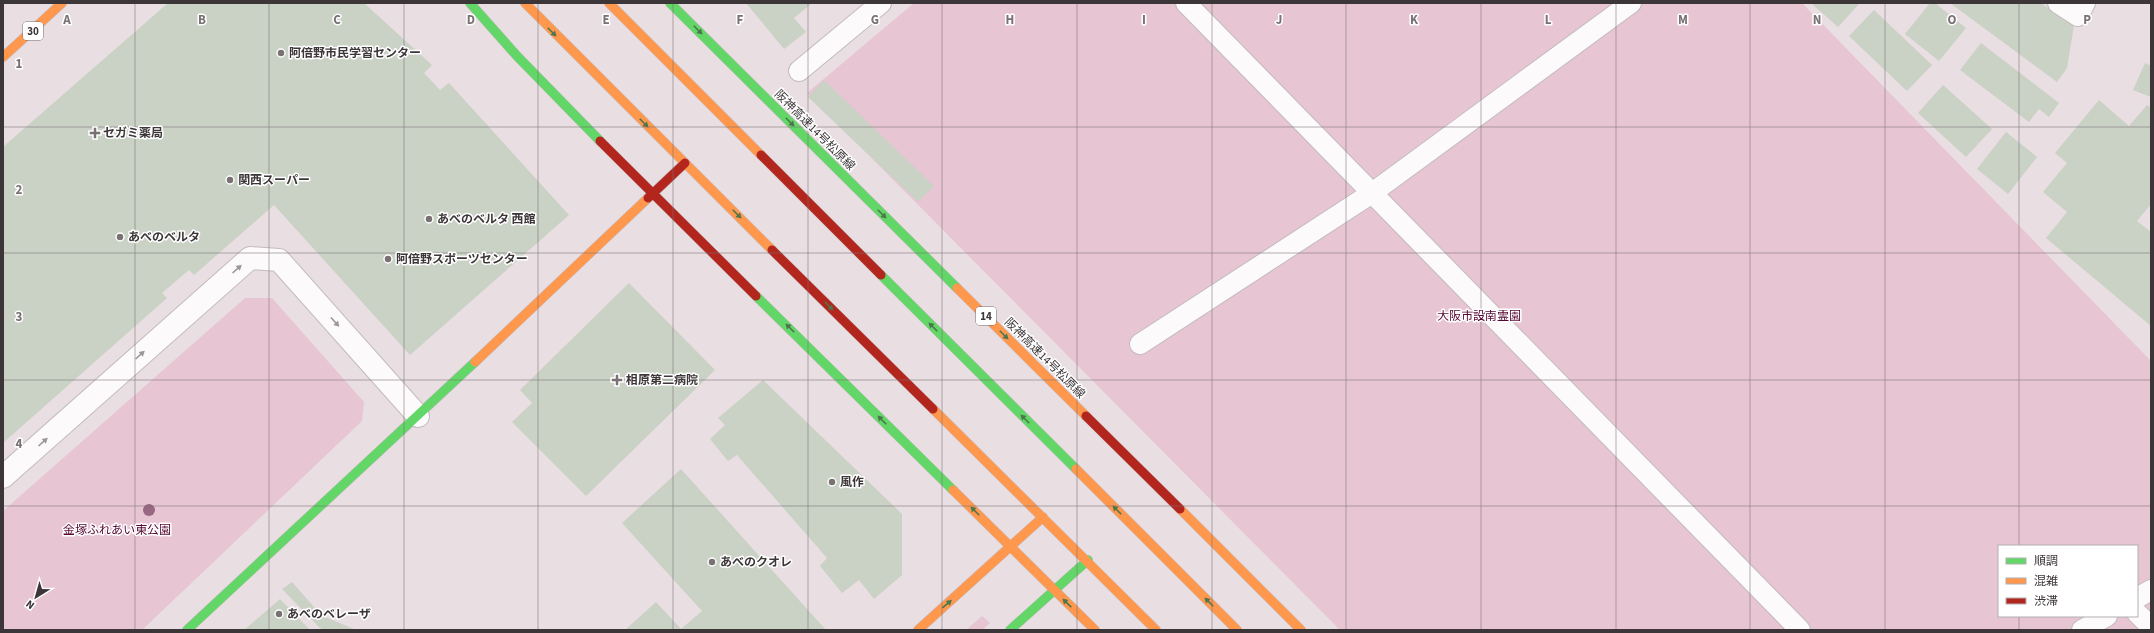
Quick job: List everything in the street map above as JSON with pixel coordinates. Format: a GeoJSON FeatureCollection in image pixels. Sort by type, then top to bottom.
{"type":"FeatureCollection","features":[{"type":"Feature","properties":{"kind":"main road","name":"30"},"geometry":{"type":"LineString","coordinates":[[3,58],[62,3]]}},
{"type":"Feature","properties":{"kind":"main road"},"geometry":{"type":"LineString","coordinates":[[470,3],[517,56],[653,194],[1095,630]]}},
{"type":"Feature","properties":{"kind":"main road"},"geometry":{"type":"LineString","coordinates":[[525,3],[547,27],[1088,560],[1156,630]]}},
{"type":"Feature","properties":{"kind":"main road"},"geometry":{"type":"LineString","coordinates":[[609,3],[1237,630]]}},
{"type":"Feature","properties":{"kind":"main road","name":"阪神高速14号松原線"},"geometry":{"type":"LineString","coordinates":[[670,3],[1300,630]]}},
{"type":"Feature","properties":{"kind":"main road"},"geometry":{"type":"LineString","coordinates":[[187,630],[418,416],[685,163]]}},
{"type":"Feature","properties":{"kind":"main road"},"geometry":{"type":"LineString","coordinates":[[918,630],[1012,548],[1044,517]]}},
{"type":"Feature","properties":{"kind":"main road"},"geometry":{"type":"LineString","coordinates":[[1010,630],[1088,560]]}},
{"type":"Feature","properties":{"kind":"street"},"geometry":{"type":"LineString","coordinates":[[3,477],[250,258],[279,260],[418,416]]}},
{"type":"Feature","properties":{"kind":"lane"},"geometry":{"type":"LineString","coordinates":[[799,71],[881,3]]}},
{"type":"Feature","properties":{"kind":"lane"},"geometry":{"type":"LineString","coordinates":[[1186,3],[1800,630]]}},
{"type":"Feature","properties":{"kind":"lane"},"geometry":{"type":"LineString","coordinates":[[1140,344],[1372,193],[1631,3]]}},
{"type":"Feature","properties":{"kind":"lane"},"geometry":{"type":"LineString","coordinates":[[2058,3],[2078,16],[2084,3]]}},
{"type":"Feature","properties":{"kind":"lane"},"geometry":{"type":"LineString","coordinates":[[2138,597],[2151,590]]}},
{"type":"Feature","properties":{"kind":"lane"},"geometry":{"type":"LineString","coordinates":[[2138,614],[2151,627]]}},
{"type":"Feature","properties":{"kind":"lane"},"geometry":{"type":"LineString","coordinates":[[2082,630],[2105,617]]}},
{"type":"Feature","properties":{"kind":"green space","name":"大阪市設南霊園"},"geometry":{"type":"Polygon","coordinates":[[[914,3],[1802,3],[2151,361],[2151,630],[1340,630],[807,93],[914,3]]]}},
{"type":"Feature","properties":{"kind":"green space","name":"金塚ふれあい東公園"},"geometry":{"type":"Polygon","coordinates":[[[245,298],[272,298],[364,402],[362,421],[142,630],[3,630],[3,511],[245,298]]]}},
{"type":"Feature","properties":{"kind":"green space"},"geometry":{"type":"Polygon","coordinates":[[[982,616],[990,623],[982,630],[966,630],[982,616]]]}},
{"type":"Feature","properties":{"kind":"building","name":"あべのベルタ"},"geometry":{"type":"Polygon","coordinates":[[[168,3],[364,3],[432,65],[424,73],[440,90],[449,83],[569,215],[410,355],[274,205],[194,275],[189,270],[162,293],[167,298],[3,443],[3,147],[168,3]]]}},
{"type":"Feature","properties":{"kind":"building"},"geometry":{"type":"Polygon","coordinates":[[[746,3],[812,3],[794,18],[806,32],[784,49],[746,3]]]}},
{"type":"Feature","properties":{"kind":"building"},"geometry":{"type":"Polygon","coordinates":[[[1811,3],[1860,3],[1838,27],[1811,3]]]}},
{"type":"Feature","properties":{"kind":"building"},"geometry":{"type":"Polygon","coordinates":[[[1930,3],[1935,3],[1966,28],[1939,61],[1905,34],[1930,3]]]}},
{"type":"Feature","properties":{"kind":"building"},"geometry":{"type":"Polygon","coordinates":[[[1950,3],[2041,3],[2074,25],[2067,68],[2057,82],[1950,3]]]}},
{"type":"Feature","properties":{"kind":"building"},"geometry":{"type":"Polygon","coordinates":[[[1874,10],[1932,65],[1907,91],[1849,36],[1874,10]]]}},
{"type":"Feature","properties":{"kind":"building"},"geometry":{"type":"Polygon","coordinates":[[[1981,43],[2059,103],[2049,117],[2039,109],[2029,122],[1960,70],[1981,43]]]}},
{"type":"Feature","properties":{"kind":"building"},"geometry":{"type":"Polygon","coordinates":[[[2145,63],[2151,66],[2151,97],[2133,90],[2145,63]]]}},
{"type":"Feature","properties":{"kind":"building"},"geometry":{"type":"Polygon","coordinates":[[[824,80],[934,186],[918,202],[808,97],[824,80]]]}},
{"type":"Feature","properties":{"kind":"building"},"geometry":{"type":"Polygon","coordinates":[[[1943,85],[1992,129],[1966,157],[1918,113],[1943,85]]]}},
{"type":"Feature","properties":{"kind":"building"},"geometry":{"type":"Polygon","coordinates":[[[2099,100],[2129,126],[2147,105],[2151,108],[2151,204],[2137,221],[2151,232],[2151,326],[2046,238],[2067,212],[2043,192],[2067,163],[2055,153],[2099,100]]]}},
{"type":"Feature","properties":{"kind":"building"},"geometry":{"type":"Polygon","coordinates":[[[2006,132],[2037,157],[2008,194],[1977,169],[2006,132]]]}},
{"type":"Feature","properties":{"kind":"building","name":"相原第二病院"},"geometry":{"type":"Polygon","coordinates":[[[629,283],[715,370],[586,496],[512,422],[532,403],[520,390],[629,283]]]}},
{"type":"Feature","properties":{"kind":"building"},"geometry":{"type":"Polygon","coordinates":[[[763,380],[902,514],[902,575],[874,599],[859,580],[842,593],[820,566],[827,558],[737,455],[728,461],[710,439],[725,425],[718,418],[763,380]]]}},
{"type":"Feature","properties":{"kind":"building","name":"あべのクオレ"},"geometry":{"type":"Polygon","coordinates":[[[681,469],[826,630],[625,630],[656,602],[681,629],[702,611],[622,523],[681,469]]]}},
{"type":"Feature","properties":{"kind":"building","name":"あべのベレーザ"},"geometry":{"type":"Polygon","coordinates":[[[292,582],[321,615],[356,630],[324,630],[320,628],[282,589],[292,582]]]}},
{"type":"Feature","properties":{"kind":"building","name":"あべのベレーザ"},"geometry":{"type":"Polygon","coordinates":[[[280,599],[310,630],[244,630],[280,599]]]}},
{"type":"Feature","properties":{"kind":"traffic: fast"},"geometry":{"type":"LineString","coordinates":[[470,3],[517,56],[600,141]]}},
{"type":"Feature","properties":{"kind":"traffic: fast"},"geometry":{"type":"LineString","coordinates":[[670,3],[957,288]]}},
{"type":"Feature","properties":{"kind":"traffic: fast"},"geometry":{"type":"LineString","coordinates":[[881,275],[1076,469]]}},
{"type":"Feature","properties":{"kind":"traffic: fast"},"geometry":{"type":"LineString","coordinates":[[756,296],[953,490]]}},
{"type":"Feature","properties":{"kind":"traffic: fast"},"geometry":{"type":"LineString","coordinates":[[187,630],[475,362]]}},
{"type":"Feature","properties":{"kind":"traffic: fast"},"geometry":{"type":"LineString","coordinates":[[1010,630],[1088,560]]}},
{"type":"Feature","properties":{"kind":"traffic: slow"},"geometry":{"type":"LineString","coordinates":[[3,57],[62,3]]}},
{"type":"Feature","properties":{"kind":"traffic: slow"},"geometry":{"type":"LineString","coordinates":[[525,3],[772,250]]}},
{"type":"Feature","properties":{"kind":"traffic: slow"},"geometry":{"type":"LineString","coordinates":[[609,3],[761,155]]}},
{"type":"Feature","properties":{"kind":"traffic: slow"},"geometry":{"type":"LineString","coordinates":[[475,362],[648,198]]}},
{"type":"Feature","properties":{"kind":"traffic: slow"},"geometry":{"type":"LineString","coordinates":[[957,288],[1086,416]]}},
{"type":"Feature","properties":{"kind":"traffic: slow"},"geometry":{"type":"LineString","coordinates":[[933,409],[1156,630]]}},
{"type":"Feature","properties":{"kind":"traffic: slow"},"geometry":{"type":"LineString","coordinates":[[1076,469],[1237,630]]}},
{"type":"Feature","properties":{"kind":"traffic: slow"},"geometry":{"type":"LineString","coordinates":[[953,490],[1095,630]]}},
{"type":"Feature","properties":{"kind":"traffic: slow"},"geometry":{"type":"LineString","coordinates":[[1180,509],[1301,630]]}},
{"type":"Feature","properties":{"kind":"traffic: slow"},"geometry":{"type":"LineString","coordinates":[[918,630],[1043,517]]}},
{"type":"Feature","properties":{"kind":"traffic: jam"},"geometry":{"type":"LineString","coordinates":[[600,141],[756,296]]}},
{"type":"Feature","properties":{"kind":"traffic: jam"},"geometry":{"type":"LineString","coordinates":[[761,155],[881,275]]}},
{"type":"Feature","properties":{"kind":"traffic: jam"},"geometry":{"type":"LineString","coordinates":[[648,198],[685,163]]}},
{"type":"Feature","properties":{"kind":"traffic: jam"},"geometry":{"type":"LineString","coordinates":[[772,250],[933,409]]}},
{"type":"Feature","properties":{"kind":"traffic: jam"},"geometry":{"type":"LineString","coordinates":[[1086,416],[1180,509]]}},
{"type":"Feature","properties":{"kind":"place","name":"阿倍野市民学習センター"},"geometry":{"type":"Point","coordinates":[281,53]}},
{"type":"Feature","properties":{"kind":"place","name":"セガミ薬局"},"geometry":{"type":"Point","coordinates":[95,133]}},
{"type":"Feature","properties":{"kind":"place","name":"関西スーパー"},"geometry":{"type":"Point","coordinates":[230,180]}},
{"type":"Feature","properties":{"kind":"place","name":"あべのベルタ 西館"},"geometry":{"type":"Point","coordinates":[429,219]}},
{"type":"Feature","properties":{"kind":"place","name":"あべのベルタ"},"geometry":{"type":"Point","coordinates":[120,237]}},
{"type":"Feature","properties":{"kind":"place","name":"阿倍野スポーツセンター"},"geometry":{"type":"Point","coordinates":[388,259]}},
{"type":"Feature","properties":{"kind":"place","name":"相原第二病院"},"geometry":{"type":"Point","coordinates":[617,380]}},
{"type":"Feature","properties":{"kind":"place","name":"風作"},"geometry":{"type":"Point","coordinates":[832,482]}},
{"type":"Feature","properties":{"kind":"place","name":"あべのクオレ"},"geometry":{"type":"Point","coordinates":[712,562]}},
{"type":"Feature","properties":{"kind":"place","name":"あべのベレーザ"},"geometry":{"type":"Point","coordinates":[279,614]}}]}
